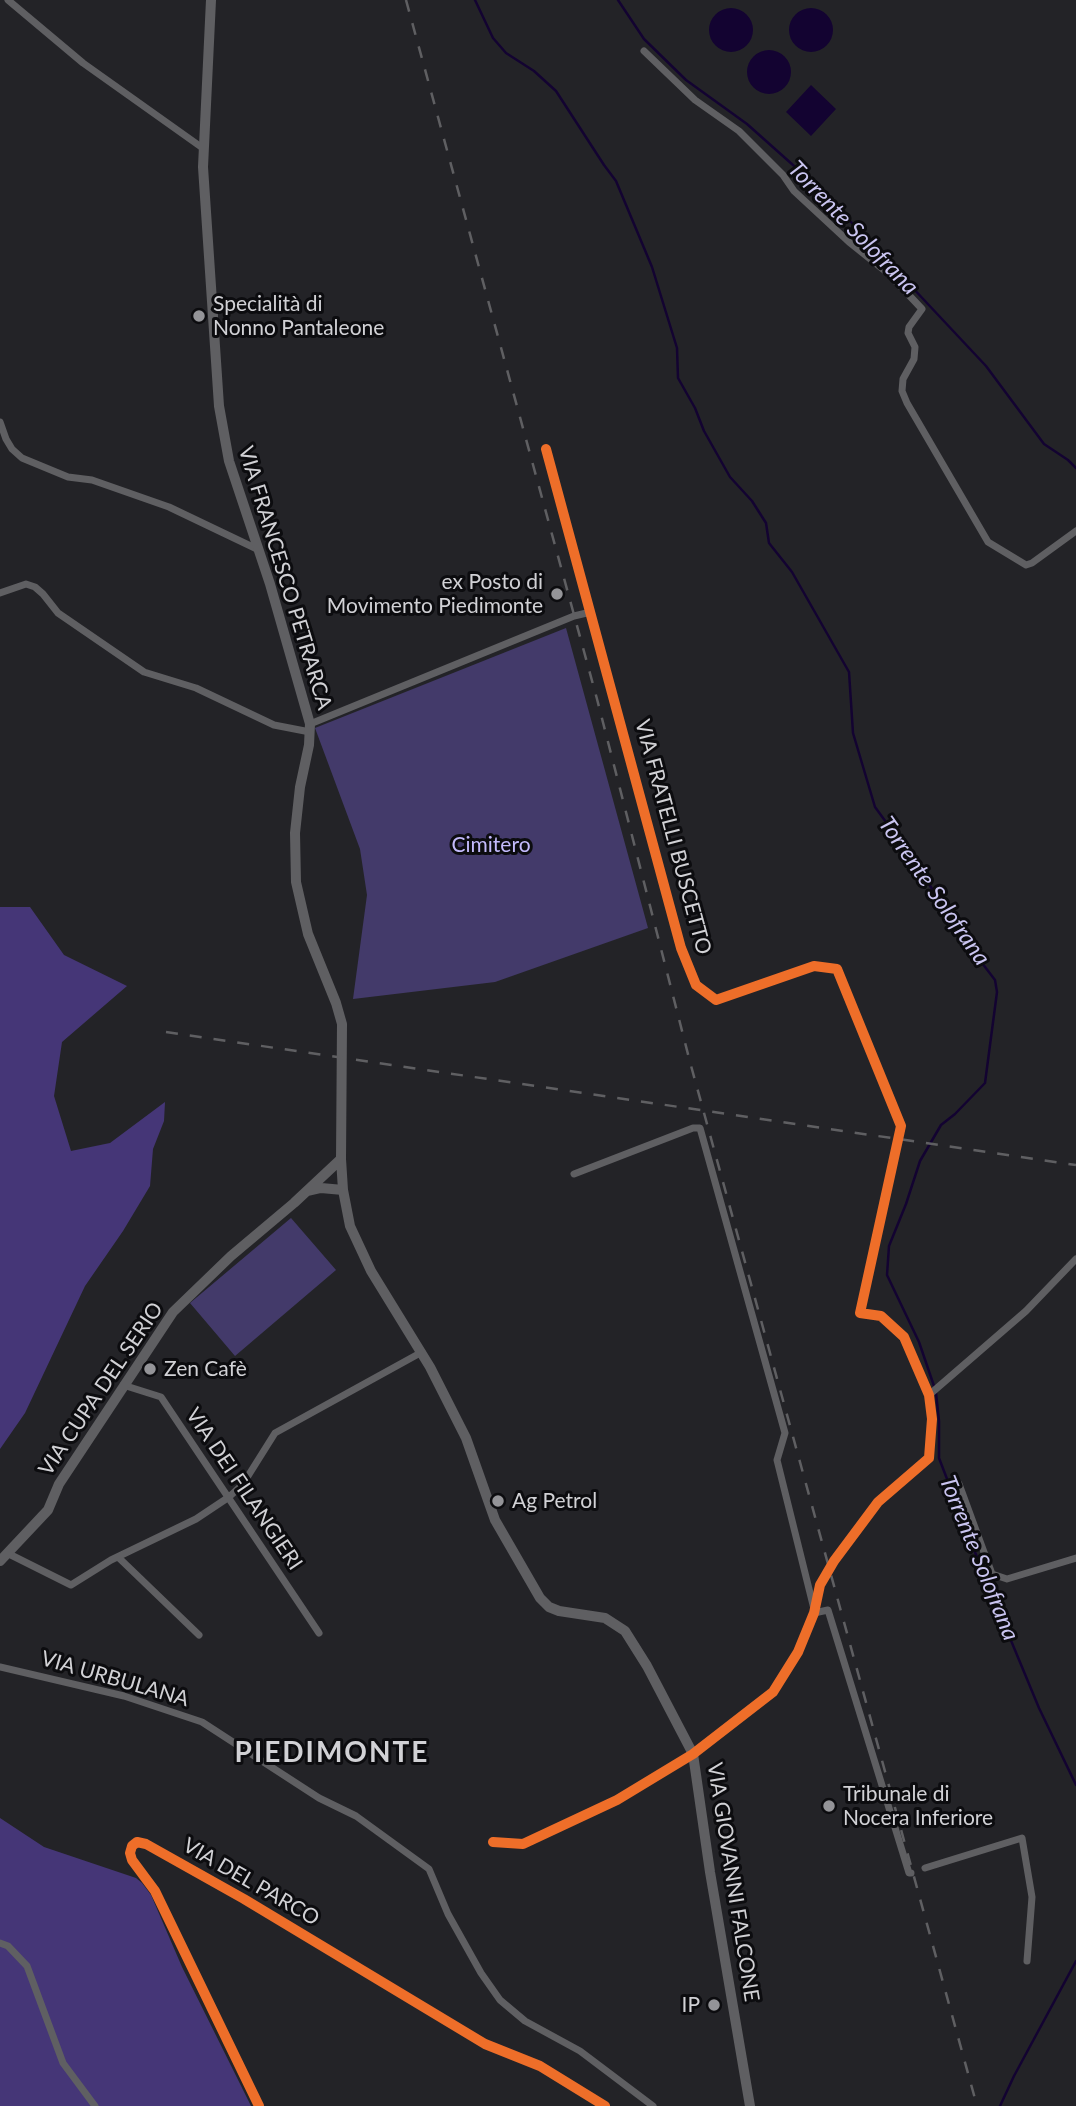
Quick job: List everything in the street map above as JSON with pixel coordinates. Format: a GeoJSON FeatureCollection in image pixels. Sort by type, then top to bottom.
{"type":"FeatureCollection","features":[{"type":"Feature","properties":{"kind":"main road","name":"VIA FRANCESCO PETRARCA"},"geometry":{"type":"LineString","coordinates":[[211,0],[203,167],[223,438],[310,728],[295,833],[295,870],[308,934],[342,1024],[341,1159]]}},
{"type":"Feature","properties":{"kind":"main road","name":"VIA GIOVANNI FALCONE"},"geometry":{"type":"LineString","coordinates":[[341,1159],[343,1191],[351,1226],[364,1257],[422,1352],[466,1438],[495,1520],[540,1598],[549,1607],[559,1611],[605,1618],[625,1631],[653,1677],[693,1754],[750,2106]]}},
{"type":"Feature","properties":{"kind":"main road","name":"VIA CUPA DEL SERIO"},"geometry":{"type":"LineString","coordinates":[[3,1557],[48,1510],[59,1484],[173,1311],[341,1159]]}},
{"type":"Feature","properties":{"kind":"main road"},"geometry":{"type":"LineString","coordinates":[[308,1191],[321,1188],[343,1191]]}},
{"type":"Feature","properties":{"kind":"street"},"geometry":{"type":"LineString","coordinates":[[8,0],[83,63],[204,149]]}},
{"type":"Feature","properties":{"kind":"street"},"geometry":{"type":"LineString","coordinates":[[645,51],[695,100],[739,131],[783,175],[794,191],[849,242],[889,274],[922,309],[909,327],[908,333],[915,347],[914,359],[903,379],[902,391],[988,542],[1026,565],[1076,531]]}},
{"type":"Feature","properties":{"kind":"street"},"geometry":{"type":"LineString","coordinates":[[0,422],[12,449],[22,458],[68,477],[92,480],[169,507],[258,550]]}},
{"type":"Feature","properties":{"kind":"street","name":"VIA FRATELLI BUSCETTO"},"geometry":{"type":"LineString","coordinates":[[494,1842],[523,1844],[617,1800],[693,1754],[773,1692],[798,1653],[814,1613],[820,1585],[834,1560],[878,1502],[929,1458],[934,1391],[904,1337],[881,1316],[860,1313],[901,1126],[837,969],[814,966],[716,1000],[696,985],[681,948],[546,449]]}},
{"type":"Feature","properties":{"kind":"street"},"geometry":{"type":"LineString","coordinates":[[0,593],[26,584],[35,587],[58,614],[144,672],[196,688],[274,725],[310,728],[574,617],[592,612]]}},
{"type":"Feature","properties":{"kind":"street"},"geometry":{"type":"LineString","coordinates":[[574,1174],[693,1128],[700,1128],[785,1433],[777,1460],[814,1613],[828,1610],[909,1873],[911,1872]]}},
{"type":"Feature","properties":{"kind":"street"},"geometry":{"type":"LineString","coordinates":[[934,1391],[1026,1311],[1075,1262]]}},
{"type":"Feature","properties":{"kind":"street"},"geometry":{"type":"LineString","coordinates":[[3,1557],[71,1585],[118,1556],[196,1519],[243,1484],[275,1433],[422,1352]]}},
{"type":"Feature","properties":{"kind":"street","name":"VIA DEI FILANGIERI"},"geometry":{"type":"LineString","coordinates":[[123,1385],[160,1397],[319,1633]]}},
{"type":"Feature","properties":{"kind":"street"},"geometry":{"type":"LineString","coordinates":[[959,1484],[992,1574],[1007,1579],[1076,1558]]}},
{"type":"Feature","properties":{"kind":"street"},"geometry":{"type":"LineString","coordinates":[[118,1556],[200,1635]]}},
{"type":"Feature","properties":{"kind":"street","name":"VIA URBULANA"},"geometry":{"type":"LineString","coordinates":[[0,1667],[124,1696],[202,1723],[319,1798],[356,1816],[429,1869],[448,1914],[481,1973],[500,2000],[525,2021],[580,2051],[653,2106]]}},
{"type":"Feature","properties":{"kind":"street"},"geometry":{"type":"LineString","coordinates":[[925,1868],[1022,1838],[1032,1897],[1027,1961]]}},
{"type":"Feature","properties":{"kind":"street","name":"VIA DEL PARCO"},"geometry":{"type":"LineString","coordinates":[[259,2106],[155,1892],[132,1860],[130,1853],[137,1842],[146,1844],[244,1899],[485,2044],[540,2066],[605,2106]]}},
{"type":"Feature","properties":{"kind":"street"},"geometry":{"type":"LineString","coordinates":[[0,1943],[8,1946],[27,1966],[62,2063],[95,2106]]}},
{"type":"Feature","properties":{"kind":"green space","name":"Cimitero"},"geometry":{"type":"Polygon","coordinates":[[[566,628],[648,928],[495,982],[353,999],[367,895],[360,849],[315,728],[566,628]]]}},
{"type":"Feature","properties":{"kind":"green space"},"geometry":{"type":"Polygon","coordinates":[[[291,1218],[336,1270],[235,1356],[190,1303],[291,1218]]]}},
{"type":"Feature","properties":{"kind":"shaded area"},"geometry":{"type":"Polygon","coordinates":[[[731,8],[740,9],[747,14],[752,21],[752,39],[747,46],[740,51],[731,52],[722,51],[715,46],[710,39],[709,30],[710,21],[715,14],[722,9],[731,8]]]}},
{"type":"Feature","properties":{"kind":"shaded area"},"geometry":{"type":"Polygon","coordinates":[[[811,8],[820,9],[827,14],[832,21],[832,39],[827,46],[820,51],[811,52],[802,51],[795,46],[790,39],[789,30],[790,21],[795,14],[802,9],[811,8]]]}},
{"type":"Feature","properties":{"kind":"shaded area"},"geometry":{"type":"Polygon","coordinates":[[[769,50],[778,51],[785,56],[790,63],[790,81],[785,88],[778,93],[769,94],[760,93],[753,88],[748,81],[747,72],[748,63],[753,56],[760,51],[769,50]]]}},
{"type":"Feature","properties":{"kind":"shaded area"},"geometry":{"type":"Polygon","coordinates":[[[811,85],[836,109],[811,136],[786,112],[811,85]]]}},
{"type":"Feature","properties":{"kind":"shaded area"},"geometry":{"type":"Polygon","coordinates":[[[0,907],[30,907],[64,955],[127,986],[62,1042],[54,1096],[71,1151],[110,1143],[165,1102],[164,1121],[153,1149],[150,1186],[85,1286],[25,1413],[0,1449],[0,907]]]}},
{"type":"Feature","properties":{"kind":"shaded area"},"geometry":{"type":"Polygon","coordinates":[[[0,1818],[44,1847],[136,1878],[142,1883],[151,1895],[182,1967],[251,2106],[0,2106],[0,1818]]]}},
{"type":"Feature","properties":{"kind":"waterway","name":"Torrente Solofrana"},"geometry":{"type":"LineString","coordinates":[[475,0],[493,38],[506,53],[534,71],[556,91],[616,181],[652,267],[677,348],[678,378],[730,477],[752,501],[766,523],[769,543],[792,572],[849,672],[853,733],[875,807],[921,870],[953,925],[995,980],[997,992],[985,1083],[941,1125],[920,1161],[889,1246],[887,1275],[919,1342],[934,1386]]}},
{"type":"Feature","properties":{"kind":"waterway","name":"Torrente Solofrana"},"geometry":{"type":"LineString","coordinates":[[618,0],[644,39],[686,80],[747,124],[821,190],[986,366],[1044,444],[1076,468]]}},
{"type":"Feature","properties":{"kind":"waterway","name":"Torrente Solofrana"},"geometry":{"type":"LineString","coordinates":[[936,1393],[939,1458],[1039,1708],[1076,1785]]}},
{"type":"Feature","properties":{"kind":"waterway","name":"Torrente Solofrana"},"geometry":{"type":"LineString","coordinates":[[1000,2106],[1076,1961]]}},
{"type":"Feature","properties":{"kind":"railway"},"geometry":{"type":"LineString","coordinates":[[406,0],[597,699],[690,1062],[977,2106]]}},
{"type":"Feature","properties":{"kind":"railway"},"geometry":{"type":"LineString","coordinates":[[166,1032],[1076,1165]]}},
{"type":"Feature","properties":{"kind":"cycle path"},"geometry":{"type":"LineString","coordinates":[[493,1842],[523,1844],[617,1800],[693,1754],[773,1692],[798,1652],[814,1613],[820,1585],[834,1561],[878,1502],[929,1458],[932,1419],[929,1395],[904,1337],[881,1316],[860,1313],[901,1126],[837,969],[814,966],[716,1000],[696,985],[681,948],[546,449]]}},
{"type":"Feature","properties":{"kind":"cycle path"},"geometry":{"type":"LineString","coordinates":[[259,2106],[155,1891],[132,1860],[130,1853],[137,1842],[146,1844],[244,1899],[485,2044],[540,2066],[605,2106]]}},
{"type":"Feature","properties":{"kind":"place","name":"Specialità di Nonno Pantaleone"},"geometry":{"type":"Point","coordinates":[199,316]}},
{"type":"Feature","properties":{"kind":"place","name":"ex Posto di Movimento Piedimonte"},"geometry":{"type":"Point","coordinates":[557,594]}},
{"type":"Feature","properties":{"kind":"place","name":"Zen Cafè"},"geometry":{"type":"Point","coordinates":[150,1369]}},
{"type":"Feature","properties":{"kind":"place","name":"Ag Petrol"},"geometry":{"type":"Point","coordinates":[498,1501]}},
{"type":"Feature","properties":{"kind":"place","name":"Tribunale di Nocera Inferiore"},"geometry":{"type":"Point","coordinates":[829,1806]}},
{"type":"Feature","properties":{"kind":"place","name":"IP"},"geometry":{"type":"Point","coordinates":[714,2005]}},
{"type":"Feature","properties":{"kind":"district","name":"PIEDIMONTE"},"geometry":{"type":"Point","coordinates":[332,1753]}}]}
